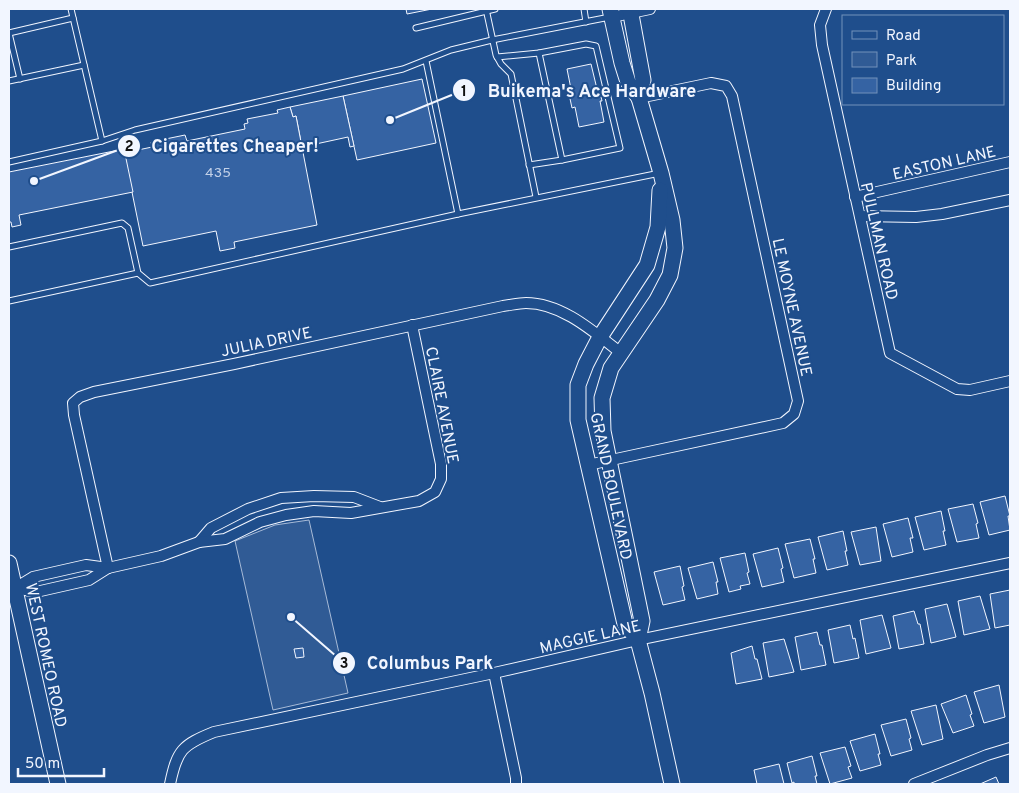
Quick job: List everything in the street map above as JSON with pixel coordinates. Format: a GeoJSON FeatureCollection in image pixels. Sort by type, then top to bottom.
{"type":"FeatureCollection","features":[{"type":"Feature","properties":{"kind":"street"},"geometry":{"type":"LineString","coordinates":[[611,13],[650,9]]}},
{"type":"Feature","properties":{"kind":"street","name":"PULLMAN ROAD"},"geometry":{"type":"LineString","coordinates":[[826,9],[820,25],[822,45],[890,353],[957,389],[970,390],[1010,382]]}},
{"type":"Feature","properties":{"kind":"street","name":"GRAND BOULEVARD"},"geometry":{"type":"LineString","coordinates":[[631,11],[643,80],[638,98]]}},
{"type":"Feature","properties":{"kind":"street","name":"GRAND BOULEVARD"},"geometry":{"type":"LineString","coordinates":[[611,13],[626,76],[638,98],[660,173],[672,220],[675,248],[670,275],[657,300],[610,368],[602,398],[603,431],[642,621],[638,640]]}},
{"type":"Feature","properties":{"kind":"street","name":"LE MOYNE AVENUE"},"geometry":{"type":"LineString","coordinates":[[588,465],[783,423],[794,414],[798,401],[732,96],[726,86],[711,83],[638,98]]}},
{"type":"Feature","properties":{"kind":"street","name":"EASTON LANE"},"geometry":{"type":"LineString","coordinates":[[855,197],[1010,162]]}},
{"type":"Feature","properties":{"kind":"street","name":"GRAND BOULEVARD"},"geometry":{"type":"LineString","coordinates":[[660,173],[658,227],[648,265],[600,337],[586,364],[578,385],[578,420],[625,624],[638,640],[672,784]]}},
{"type":"Feature","properties":{"kind":"street"},"geometry":{"type":"LineString","coordinates":[[860,216],[916,217],[942,214],[1010,200]]}},
{"type":"Feature","properties":{"kind":"street","name":"JULIA DRIVE"},"geometry":{"type":"LineString","coordinates":[[108,568],[74,416],[73,403],[80,397],[94,392],[503,306],[526,303],[552,307],[600,337],[621,353]]}},
{"type":"Feature","properties":{"kind":"street","name":"CLAIRE AVENUE"},"geometry":{"type":"LineString","coordinates":[[15,588],[36,592],[89,580],[108,568],[161,556],[199,542],[225,539],[260,522],[286,515],[314,511],[352,514],[380,507],[419,501],[435,492],[441,479],[441,464],[412,325]]}},
{"type":"Feature","properties":{"kind":"street","name":"CLAIRE AVENUE"},"geometry":{"type":"LineString","coordinates":[[199,542],[211,528],[248,509],[281,498],[314,496],[354,497],[380,507]]}},
{"type":"Feature","properties":{"kind":"street","name":"WEST ROMEO ROAD"},"geometry":{"type":"LineString","coordinates":[[9,562],[58,784]]}},
{"type":"Feature","properties":{"kind":"street","name":"MAGGIE LANE"},"geometry":{"type":"LineString","coordinates":[[170,784],[181,750],[193,740],[214,732],[494,673],[638,640],[1010,563]]}},
{"type":"Feature","properties":{"kind":"street","name":"CLAIRE AVENUE"},"geometry":{"type":"LineString","coordinates":[[15,588],[33,577],[86,565],[108,568]]}},
{"type":"Feature","properties":{"kind":"street"},"geometry":{"type":"LineString","coordinates":[[494,673],[516,784]]}},
{"type":"Feature","properties":{"kind":"street"},"geometry":{"type":"LineString","coordinates":[[914,784],[987,755],[1010,748]]}},
{"type":"Feature","properties":{"kind":"lane"},"geometry":{"type":"LineString","coordinates":[[71,9],[102,141]]}},
{"type":"Feature","properties":{"kind":"lane"},"geometry":{"type":"LineString","coordinates":[[416,28],[495,9]]}},
{"type":"Feature","properties":{"kind":"lane"},"geometry":{"type":"LineString","coordinates":[[584,9],[586,22]]}},
{"type":"Feature","properties":{"kind":"lane"},"geometry":{"type":"LineString","coordinates":[[486,10],[497,58],[511,74],[536,197]]}},
{"type":"Feature","properties":{"kind":"lane"},"geometry":{"type":"LineString","coordinates":[[9,162],[102,141],[135,130],[403,69],[451,50],[586,22],[611,13]]}},
{"type":"Feature","properties":{"kind":"lane"},"geometry":{"type":"LineString","coordinates":[[20,79],[9,33],[73,18]]}},
{"type":"Feature","properties":{"kind":"lane"},"geometry":{"type":"LineString","coordinates":[[497,58],[539,53],[586,44],[596,46],[620,148],[562,160],[530,164]]}},
{"type":"Feature","properties":{"kind":"lane"},"geometry":{"type":"LineString","coordinates":[[539,53],[562,160]]}},
{"type":"Feature","properties":{"kind":"lane"},"geometry":{"type":"LineString","coordinates":[[426,60],[458,214]]}},
{"type":"Feature","properties":{"kind":"lane"},"geometry":{"type":"LineString","coordinates":[[9,81],[84,65]]}},
{"type":"Feature","properties":{"kind":"lane"},"geometry":{"type":"LineString","coordinates":[[9,247],[122,223],[128,228],[138,273],[150,283],[536,197],[660,173]]}},
{"type":"Feature","properties":{"kind":"lane"},"geometry":{"type":"LineString","coordinates":[[9,301],[138,273]]}},
{"type":"Feature","properties":{"kind":"green space"},"geometry":{"type":"Polygon","coordinates":[[[309,520],[348,693],[273,710],[235,541],[275,525],[309,520]]]}},
{"type":"Feature","properties":{"kind":"building"},"geometry":{"type":"Polygon","coordinates":[[[406,9],[432,9],[407,14],[406,9]]]}},
{"type":"Feature","properties":{"kind":"building"},"geometry":{"type":"Polygon","coordinates":[[[591,64],[602,101],[600,101],[604,122],[579,127],[575,107],[572,108],[569,94],[572,94],[567,69],[591,64]]]}},
{"type":"Feature","properties":{"kind":"building"},"geometry":{"type":"Polygon","coordinates":[[[422,79],[436,143],[357,160],[343,96],[422,79]]]}},
{"type":"Feature","properties":{"kind":"building"},"geometry":{"type":"Polygon","coordinates":[[[343,96],[354,146],[350,147],[348,137],[302,147],[296,116],[293,117],[290,107],[343,96]]]}},
{"type":"Feature","properties":{"kind":"building"},"geometry":{"type":"Polygon","coordinates":[[[290,107],[293,117],[296,116],[317,225],[234,242],[235,248],[220,251],[216,231],[143,246],[124,153],[152,147],[151,142],[185,135],[187,141],[245,129],[244,124],[248,123],[247,119],[278,113],[277,110],[290,107]]]}},
{"type":"Feature","properties":{"kind":"building"},"geometry":{"type":"Polygon","coordinates":[[[124,149],[133,192],[19,215],[21,225],[12,227],[11,222],[9,222],[9,172],[124,149]]]}},
{"type":"Feature","properties":{"kind":"building"},"geometry":{"type":"Polygon","coordinates":[[[1005,496],[1010,516],[1008,516],[1010,530],[989,535],[980,502],[1005,496]]]}},
{"type":"Feature","properties":{"kind":"building"},"geometry":{"type":"Polygon","coordinates":[[[973,504],[978,523],[976,524],[979,538],[957,542],[948,509],[973,504]]]}},
{"type":"Feature","properties":{"kind":"building"},"geometry":{"type":"Polygon","coordinates":[[[941,511],[946,545],[924,550],[915,517],[941,511]]]}},
{"type":"Feature","properties":{"kind":"building"},"geometry":{"type":"Polygon","coordinates":[[[908,518],[913,538],[910,538],[913,552],[892,557],[883,524],[908,518]]]}},
{"type":"Feature","properties":{"kind":"building"},"geometry":{"type":"Polygon","coordinates":[[[876,527],[881,561],[860,565],[851,532],[876,527]]]}},
{"type":"Feature","properties":{"kind":"building"},"geometry":{"type":"Polygon","coordinates":[[[843,531],[848,565],[827,570],[818,537],[843,531]]]}},
{"type":"Feature","properties":{"kind":"building"},"geometry":{"type":"Polygon","coordinates":[[[810,539],[816,573],[794,578],[785,544],[810,539]]]}},
{"type":"Feature","properties":{"kind":"building"},"geometry":{"type":"Polygon","coordinates":[[[778,548],[784,582],[762,587],[753,554],[778,548]]]}},
{"type":"Feature","properties":{"kind":"building"},"geometry":{"type":"Polygon","coordinates":[[[745,553],[750,584],[740,586],[741,589],[729,592],[720,558],[745,553]]]}},
{"type":"Feature","properties":{"kind":"building"},"geometry":{"type":"Polygon","coordinates":[[[713,562],[718,582],[716,582],[718,594],[697,599],[688,568],[713,562]]]}},
{"type":"Feature","properties":{"kind":"building"},"geometry":{"type":"Polygon","coordinates":[[[680,566],[685,600],[663,605],[654,572],[680,566]]]}},
{"type":"Feature","properties":{"kind":"building"},"geometry":{"type":"Polygon","coordinates":[[[1010,590],[1010,625],[995,628],[990,594],[1010,590]]]}},
{"type":"Feature","properties":{"kind":"building"},"geometry":{"type":"Polygon","coordinates":[[[980,596],[990,629],[964,635],[958,601],[980,596]]]}},
{"type":"Feature","properties":{"kind":"building"},"geometry":{"type":"Polygon","coordinates":[[[947,604],[956,637],[931,643],[925,609],[947,604]]]}},
{"type":"Feature","properties":{"kind":"building"},"geometry":{"type":"Polygon","coordinates":[[[914,611],[918,624],[920,624],[924,644],[899,649],[893,616],[914,611]]]}},
{"type":"Feature","properties":{"kind":"building"},"geometry":{"type":"Polygon","coordinates":[[[882,615],[891,648],[866,654],[860,620],[882,615]]]}},
{"type":"Feature","properties":{"kind":"building"},"geometry":{"type":"Polygon","coordinates":[[[850,625],[859,658],[834,663],[828,630],[850,625]]]}},
{"type":"Feature","properties":{"kind":"building"},"geometry":{"type":"Polygon","coordinates":[[[817,632],[826,665],[801,670],[795,637],[817,632]]]}},
{"type":"Feature","properties":{"kind":"building"},"geometry":{"type":"Polygon","coordinates":[[[784,639],[794,672],[769,677],[763,643],[784,639]]]}},
{"type":"Feature","properties":{"kind":"building"},"geometry":{"type":"Polygon","coordinates":[[[752,646],[762,679],[736,684],[731,653],[752,646]]]}},
{"type":"Feature","properties":{"kind":"building"},"geometry":{"type":"Polygon","coordinates":[[[303,648],[304,657],[296,658],[294,649],[303,648]]]}},
{"type":"Feature","properties":{"kind":"building"},"geometry":{"type":"Polygon","coordinates":[[[999,685],[1005,717],[984,723],[974,692],[999,685]]]}},
{"type":"Feature","properties":{"kind":"building"},"geometry":{"type":"Polygon","coordinates":[[[966,695],[974,726],[953,733],[941,704],[966,695]]]}},
{"type":"Feature","properties":{"kind":"building"},"geometry":{"type":"Polygon","coordinates":[[[936,705],[943,739],[922,745],[911,711],[936,705]]]}},
{"type":"Feature","properties":{"kind":"building"},"geometry":{"type":"Polygon","coordinates":[[[906,719],[912,750],[891,756],[881,725],[906,719]]]}},
{"type":"Feature","properties":{"kind":"building"},"geometry":{"type":"Polygon","coordinates":[[[875,734],[881,765],[860,771],[850,741],[875,734]]]}},
{"type":"Feature","properties":{"kind":"building"},"geometry":{"type":"Polygon","coordinates":[[[845,747],[851,766],[848,767],[852,778],[830,784],[820,753],[845,747]]]}},
{"type":"Feature","properties":{"kind":"building"},"geometry":{"type":"Polygon","coordinates":[[[812,756],[817,784],[792,783],[787,763],[812,756]]]}},
{"type":"Feature","properties":{"kind":"building"},"geometry":{"type":"Polygon","coordinates":[[[779,764],[784,784],[757,784],[754,770],[779,764]]]}},
{"type":"Feature","properties":{"kind":"building"},"geometry":{"type":"Polygon","coordinates":[[[996,777],[999,784],[980,784],[996,777]]]}},
{"type":"Feature","properties":{"kind":"place","name":"Buikema's Ace Hardware"},"geometry":{"type":"Point","coordinates":[390,120]}},
{"type":"Feature","properties":{"kind":"place","name":"Cigarettes Cheaper!"},"geometry":{"type":"Point","coordinates":[34,181]}},
{"type":"Feature","properties":{"kind":"place","name":"Columbus Park"},"geometry":{"type":"Point","coordinates":[291,617]}}]}
